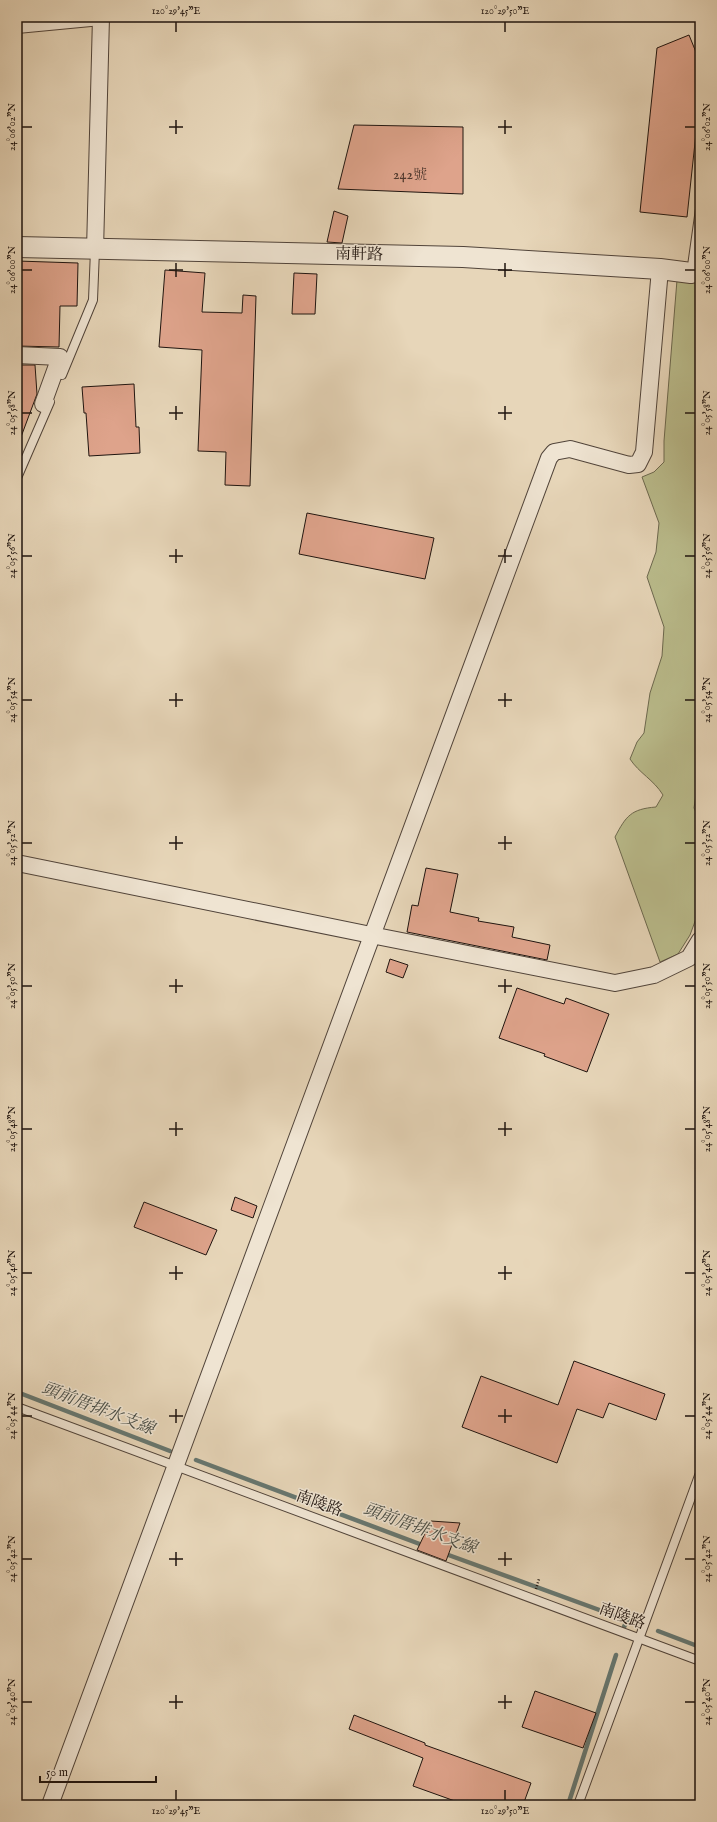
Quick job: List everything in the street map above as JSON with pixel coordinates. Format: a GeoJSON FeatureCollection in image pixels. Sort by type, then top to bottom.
{"type":"FeatureCollection","features":[{"type":"Feature","properties":{"kind":"street"},"geometry":{"type":"LineString","coordinates":[[17,25],[101,17],[96,250]]}},
{"type":"Feature","properties":{"kind":"street","name":"南軒路"},"geometry":{"type":"LineString","coordinates":[[17,247],[96,250],[463,257],[696,272]]}},
{"type":"Feature","properties":{"kind":"street"},"geometry":{"type":"LineString","coordinates":[[50,1805],[177,1466],[371,936],[549,458],[554,452],[570,450],[629,465],[638,464],[644,452],[660,269]]}},
{"type":"Feature","properties":{"kind":"street"},"geometry":{"type":"LineString","coordinates":[[17,355],[60,357],[43,404]]}},
{"type":"Feature","properties":{"kind":"street"},"geometry":{"type":"LineString","coordinates":[[17,863],[371,936],[615,983],[654,975],[689,958],[700,940]]}},
{"type":"Feature","properties":{"kind":"lane"},"geometry":{"type":"LineString","coordinates":[[696,272],[700,209]]}},
{"type":"Feature","properties":{"kind":"lane"},"geometry":{"type":"LineString","coordinates":[[17,478],[93,300],[96,250]]}},
{"type":"Feature","properties":{"kind":"lane","name":"南陵路"},"geometry":{"type":"LineString","coordinates":[[17,1407],[700,1661]]}},
{"type":"Feature","properties":{"kind":"lane"},"geometry":{"type":"LineString","coordinates":[[578,1805],[700,1473]]}},
{"type":"Feature","properties":{"kind":"green space"},"geometry":{"type":"Polygon","coordinates":[[[677,280],[700,282],[700,768],[694,808],[700,820],[700,891],[697,916],[690,935],[678,954],[660,962],[615,837],[630,815],[641,810],[656,807],[663,795],[630,759],[637,742],[644,733],[650,693],[662,656],[664,627],[647,577],[656,552],[659,523],[642,477],[654,472],[664,462],[664,441],[677,280]]]}},
{"type":"Feature","properties":{"kind":"building"},"geometry":{"type":"Polygon","coordinates":[[[689,35],[700,62],[700,96],[687,217],[640,212],[657,48],[689,35]]]}},
{"type":"Feature","properties":{"kind":"building"},"geometry":{"type":"Polygon","coordinates":[[[354,125],[463,127],[463,194],[338,189],[354,125]]]}},
{"type":"Feature","properties":{"kind":"building"},"geometry":{"type":"Polygon","coordinates":[[[334,211],[348,216],[342,243],[327,242],[334,211]]]}},
{"type":"Feature","properties":{"kind":"building"},"geometry":{"type":"Polygon","coordinates":[[[17,261],[78,263],[77,306],[60,306],[59,347],[17,346],[17,261]]]}},
{"type":"Feature","properties":{"kind":"building"},"geometry":{"type":"Polygon","coordinates":[[[165,270],[205,273],[202,312],[242,313],[243,295],[256,296],[250,486],[225,485],[226,452],[198,451],[202,350],[159,347],[165,270]]]}},
{"type":"Feature","properties":{"kind":"building"},"geometry":{"type":"Polygon","coordinates":[[[294,273],[317,274],[315,314],[292,314],[294,273]]]}},
{"type":"Feature","properties":{"kind":"building"},"geometry":{"type":"Polygon","coordinates":[[[17,365],[35,365],[37,394],[18,445],[17,365]]]}},
{"type":"Feature","properties":{"kind":"building"},"geometry":{"type":"Polygon","coordinates":[[[134,384],[136,427],[139,427],[140,453],[89,456],[86,413],[84,413],[82,387],[134,384]]]}},
{"type":"Feature","properties":{"kind":"building"},"geometry":{"type":"Polygon","coordinates":[[[307,513],[434,538],[425,579],[299,554],[307,513]]]}},
{"type":"Feature","properties":{"kind":"building"},"geometry":{"type":"Polygon","coordinates":[[[426,868],[458,874],[450,912],[479,918],[478,921],[514,927],[512,937],[550,945],[547,960],[407,932],[412,905],[418,906],[426,868]]]}},
{"type":"Feature","properties":{"kind":"building"},"geometry":{"type":"Polygon","coordinates":[[[390,959],[408,965],[403,978],[386,972],[390,959]]]}},
{"type":"Feature","properties":{"kind":"building"},"geometry":{"type":"Polygon","coordinates":[[[517,988],[564,1004],[566,998],[609,1014],[587,1072],[544,1056],[545,1054],[499,1038],[517,988]]]}},
{"type":"Feature","properties":{"kind":"building"},"geometry":{"type":"Polygon","coordinates":[[[235,1197],[257,1206],[253,1218],[231,1210],[235,1197]]]}},
{"type":"Feature","properties":{"kind":"building"},"geometry":{"type":"Polygon","coordinates":[[[144,1202],[217,1230],[206,1255],[134,1227],[144,1202]]]}},
{"type":"Feature","properties":{"kind":"building"},"geometry":{"type":"Polygon","coordinates":[[[574,1361],[665,1394],[656,1420],[609,1403],[603,1418],[577,1409],[557,1463],[462,1427],[481,1376],[558,1405],[574,1361]]]}},
{"type":"Feature","properties":{"kind":"building"},"geometry":{"type":"Polygon","coordinates":[[[431,1521],[460,1523],[446,1561],[417,1550],[431,1521]]]}},
{"type":"Feature","properties":{"kind":"building"},"geometry":{"type":"Polygon","coordinates":[[[535,1691],[596,1713],[583,1748],[522,1727],[535,1691]]]}},
{"type":"Feature","properties":{"kind":"building"},"geometry":{"type":"Polygon","coordinates":[[[354,1715],[425,1743],[425,1745],[531,1783],[523,1805],[466,1805],[413,1786],[423,1758],[349,1729],[354,1715]]]}},
{"type":"Feature","properties":{"kind":"waterway","name":"頭前厝排水支線"},"geometry":{"type":"LineString","coordinates":[[17,1392],[170,1451]]}},
{"type":"Feature","properties":{"kind":"waterway","name":"頭前厝排水支線"},"geometry":{"type":"LineString","coordinates":[[196,1460],[425,1546]]}},
{"type":"Feature","properties":{"kind":"waterway","name":"頭前厝排水支線"},"geometry":{"type":"LineString","coordinates":[[443,1553],[635,1623]]}},
{"type":"Feature","properties":{"kind":"waterway","name":"頭前厝排水支線"},"geometry":{"type":"LineString","coordinates":[[624,1627],[627,1620]]}},
{"type":"Feature","properties":{"kind":"waterway","name":"頭前厝排水支線"},"geometry":{"type":"LineString","coordinates":[[658,1631],[700,1647]]}},
{"type":"Feature","properties":{"kind":"waterway"},"geometry":{"type":"LineString","coordinates":[[568,1805],[616,1655]]}}]}
